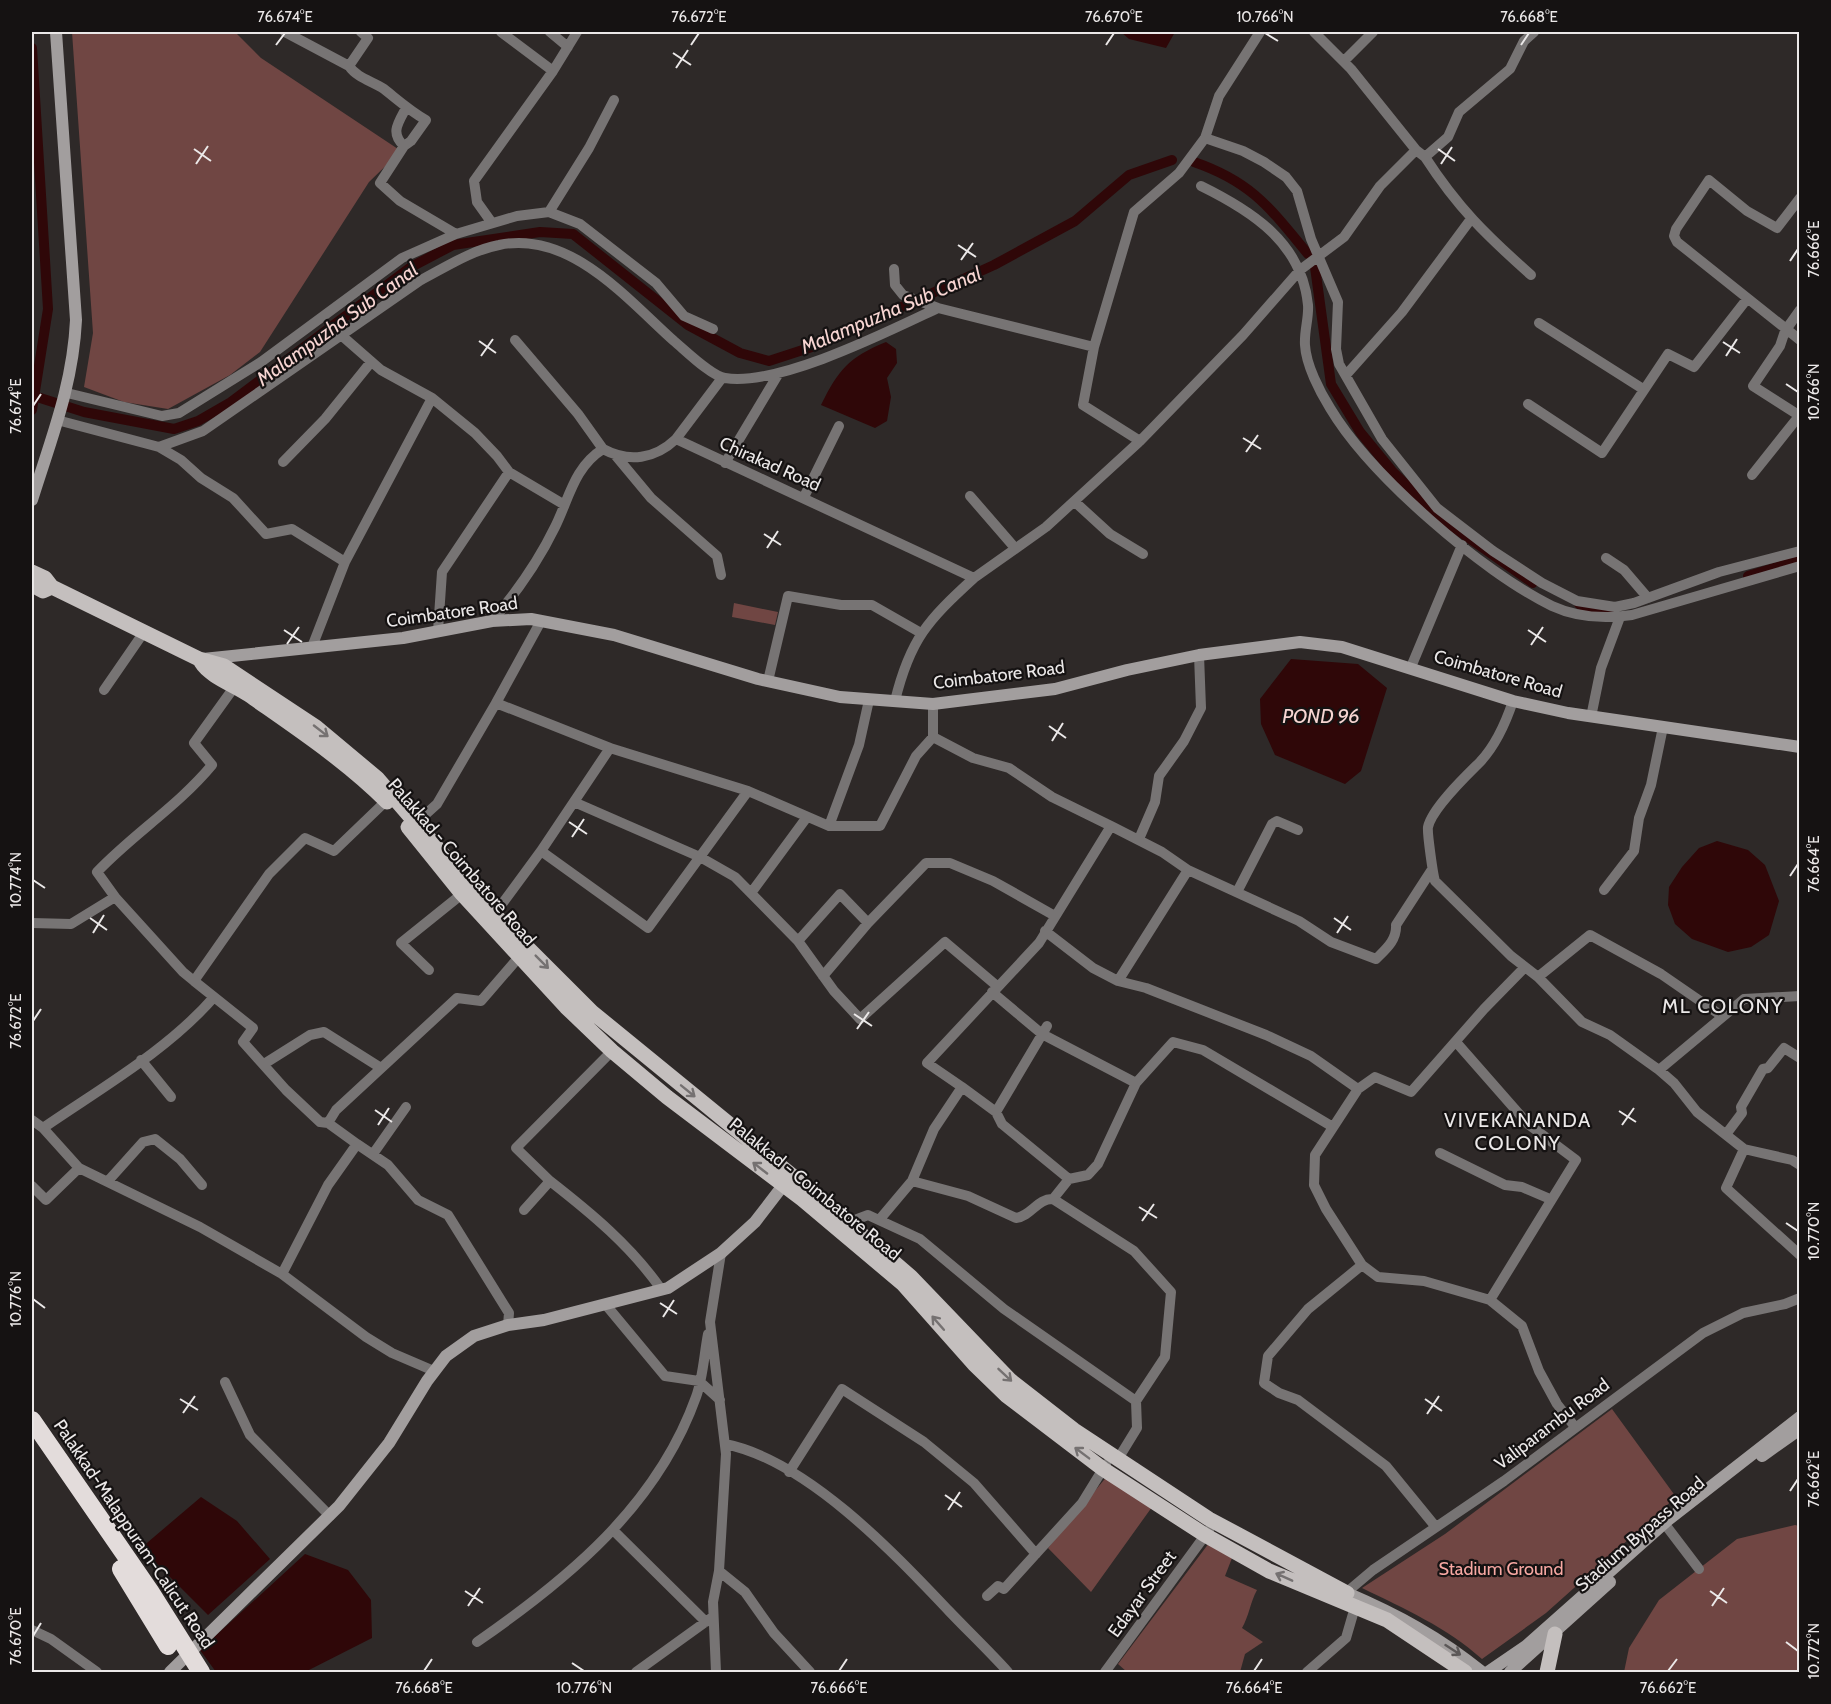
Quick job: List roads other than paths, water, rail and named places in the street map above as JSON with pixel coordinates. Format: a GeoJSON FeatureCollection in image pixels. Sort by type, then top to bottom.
{"type":"FeatureCollection","features":[{"type":"Feature","properties":{"kind":"highway","name":"Palakkad-Malappuram-Calicut Road"},"geometry":{"type":"LineString","coordinates":[[32,1420],[150,1591],[180,1665]]}},
{"type":"Feature","properties":{"kind":"highway","name":"Palakkad-Malappuram-Calicut Road"},"geometry":{"type":"LineString","coordinates":[[32,1438],[125,1575],[180,1665],[201,1672]]}},
{"type":"Feature","properties":{"kind":"main road","name":"Palakkad - Coimbatore Road"},"geometry":{"type":"LineString","coordinates":[[32,572],[45,578],[52,587],[199,659],[224,666],[316,727],[377,778],[417,822],[519,957],[787,1181],[911,1277],[1010,1380],[1074,1430],[1115,1457],[1210,1529]]}},
{"type":"Feature","properties":{"kind":"main road","name":"Palakkad - Coimbatore Road"},"geometry":{"type":"LineString","coordinates":[[32,585],[43,591],[52,587]]}},
{"type":"Feature","properties":{"kind":"main road","name":"Palakkad - Coimbatore Road"},"geometry":{"type":"LineString","coordinates":[[199,659],[209,671],[235,686],[298,730],[386,801],[462,894],[491,919],[571,1002],[612,1051],[787,1181]]}},
{"type":"Feature","properties":{"kind":"main road","name":"Palakkad - Coimbatore Road"},"geometry":{"type":"LineString","coordinates":[[841,1225],[903,1284],[974,1364],[1007,1396],[1103,1469],[1210,1529],[1342,1597],[1355,1607],[1387,1620],[1465,1672]]}},
{"type":"Feature","properties":{"kind":"main road"},"geometry":{"type":"LineString","coordinates":[[1547,1672],[1555,1634]]}},
{"type":"Feature","properties":{"kind":"street"},"geometry":{"type":"LineString","coordinates":[[32,500],[67,393],[74,359],[76,320],[56,32]]}},
{"type":"Feature","properties":{"kind":"street"},"geometry":{"type":"LineString","coordinates":[[285,32],[349,66],[353,72],[383,89],[406,108],[426,120],[411,141],[404,146],[380,183],[400,201],[456,234]]}},
{"type":"Feature","properties":{"kind":"street"},"geometry":{"type":"LineString","coordinates":[[349,66],[368,38],[361,32]]}},
{"type":"Feature","properties":{"kind":"street"},"geometry":{"type":"LineString","coordinates":[[501,32],[553,71]]}},
{"type":"Feature","properties":{"kind":"street"},"geometry":{"type":"LineString","coordinates":[[550,32],[568,47]]}},
{"type":"Feature","properties":{"kind":"street"},"geometry":{"type":"LineString","coordinates":[[492,223],[477,202],[474,181],[553,71],[577,32]]}},
{"type":"Feature","properties":{"kind":"street"},"geometry":{"type":"LineString","coordinates":[[1140,441],[1083,405],[1094,347],[1134,212],[1179,173],[1205,138],[1220,96],[1260,32]]}},
{"type":"Feature","properties":{"kind":"street"},"geometry":{"type":"LineString","coordinates":[[1314,32],[1344,61],[1471,219],[1531,275]]}},
{"type":"Feature","properties":{"kind":"street"},"geometry":{"type":"LineString","coordinates":[[1344,61],[1373,32]]}},
{"type":"Feature","properties":{"kind":"street"},"geometry":{"type":"LineString","coordinates":[[895,701],[902,673],[921,633],[944,606],[974,578],[1075,502],[1140,441],[1243,335],[1300,270],[1344,237],[1380,186],[1420,154],[1448,137],[1459,112],[1510,69],[1524,41],[1534,32]]}},
{"type":"Feature","properties":{"kind":"street"},"geometry":{"type":"LineString","coordinates":[[549,212],[589,148],[614,100]]}},
{"type":"Feature","properties":{"kind":"street"},"geometry":{"type":"LineString","coordinates":[[404,146],[396,139],[395,130],[406,108]]}},
{"type":"Feature","properties":{"kind":"street"},"geometry":{"type":"LineString","coordinates":[[1205,138],[1243,151],[1286,177],[1297,191],[1318,256],[1338,302],[1336,349],[1339,364],[1382,439],[1437,508],[1469,533],[1542,583],[1577,601],[1615,607],[1653,597],[1719,573],[1800,551]]}},
{"type":"Feature","properties":{"kind":"street"},"geometry":{"type":"LineString","coordinates":[[1800,198],[1777,228],[1747,211],[1708,180],[1676,229],[1674,236],[1677,242],[1800,340]]}},
{"type":"Feature","properties":{"kind":"street"},"geometry":{"type":"LineString","coordinates":[[1201,186],[1237,204],[1262,221],[1286,247],[1300,270],[1308,317],[1305,346],[1330,408],[1361,448],[1413,505],[1482,561],[1553,607],[1584,616],[1620,616],[1800,566]]}},
{"type":"Feature","properties":{"kind":"street"},"geometry":{"type":"LineString","coordinates":[[67,393],[162,416],[179,413],[261,362],[402,258],[456,234],[517,216],[549,212],[580,224],[656,283],[684,316],[713,329]]}},
{"type":"Feature","properties":{"kind":"street"},"geometry":{"type":"LineString","coordinates":[[1346,375],[1402,312],[1471,219]]}},
{"type":"Feature","properties":{"kind":"street"},"geometry":{"type":"LineString","coordinates":[[159,447],[203,431],[421,280],[460,259],[499,245],[529,242],[556,248],[588,268],[722,378],[743,379],[779,374],[845,350],[938,308]]}},
{"type":"Feature","properties":{"kind":"street"},"geometry":{"type":"LineString","coordinates":[[894,269],[895,285],[903,295],[938,308],[1094,347]]}},
{"type":"Feature","properties":{"kind":"street"},"geometry":{"type":"LineString","coordinates":[[1528,404],[1602,453],[1668,354],[1694,367],[1747,299]]}},
{"type":"Feature","properties":{"kind":"street"},"geometry":{"type":"LineString","coordinates":[[1752,475],[1799,416],[1753,386],[1780,346],[1785,330],[1800,310]]}},
{"type":"Feature","properties":{"kind":"street"},"geometry":{"type":"LineString","coordinates":[[1539,323],[1643,389]]}},
{"type":"Feature","properties":{"kind":"street"},"geometry":{"type":"LineString","coordinates":[[341,335],[381,370],[432,398],[475,433],[509,472],[563,504]]}},
{"type":"Feature","properties":{"kind":"street"},"geometry":{"type":"LineString","coordinates":[[515,340],[579,414],[603,449],[616,456],[651,498],[717,556],[721,574]]}},
{"type":"Feature","properties":{"kind":"street"},"geometry":{"type":"LineString","coordinates":[[283,462],[325,419],[371,362]]}},
{"type":"Feature","properties":{"kind":"street"},"geometry":{"type":"LineString","coordinates":[[725,463],[779,374]]}},
{"type":"Feature","properties":{"kind":"street"},"geometry":{"type":"LineString","coordinates":[[616,456],[649,457],[664,450],[676,439],[722,378]]}},
{"type":"Feature","properties":{"kind":"street"},"geometry":{"type":"LineString","coordinates":[[312,647],[345,562],[432,398]]}},
{"type":"Feature","properties":{"kind":"street"},"geometry":{"type":"LineString","coordinates":[[57,420],[159,447],[233,498],[266,534],[292,529],[345,562]]}},
{"type":"Feature","properties":{"kind":"street"},"geometry":{"type":"LineString","coordinates":[[804,497],[839,426]]}},
{"type":"Feature","properties":{"kind":"street","name":"Chirakad Road"},"geometry":{"type":"LineString","coordinates":[[676,439],[974,578]]}},
{"type":"Feature","properties":{"kind":"street"},"geometry":{"type":"LineString","coordinates":[[492,621],[526,576],[555,527],[563,504],[585,464],[603,449]]}},
{"type":"Feature","properties":{"kind":"street"},"geometry":{"type":"LineString","coordinates":[[438,631],[442,572],[509,472]]}},
{"type":"Feature","properties":{"kind":"street"},"geometry":{"type":"LineString","coordinates":[[970,496],[1015,548]]}},
{"type":"Feature","properties":{"kind":"street"},"geometry":{"type":"LineString","coordinates":[[1075,502],[1110,534],[1143,554]]}},
{"type":"Feature","properties":{"kind":"street"},"geometry":{"type":"LineString","coordinates":[[1411,667],[1462,545]]}},
{"type":"Feature","properties":{"kind":"street"},"geometry":{"type":"LineString","coordinates":[[1606,558],[1624,570],[1662,606]]}},
{"type":"Feature","properties":{"kind":"street"},"geometry":{"type":"LineString","coordinates":[[768,681],[788,596],[841,605],[872,605],[921,633]]}},
{"type":"Feature","properties":{"kind":"street"},"geometry":{"type":"LineString","coordinates":[[1591,717],[1601,668],[1620,616]]}},
{"type":"Feature","properties":{"kind":"street","name":"Coimbatore Road"},"geometry":{"type":"LineString","coordinates":[[199,659],[438,631],[492,621],[541,621],[614,635],[768,681],[840,697],[933,704],[1055,689],[1127,670],[1199,655],[1300,642],[1342,647],[1513,701],[1591,717],[1800,747]]}},
{"type":"Feature","properties":{"kind":"street"},"geometry":{"type":"LineString","coordinates":[[417,822],[437,804],[541,621]]}},
{"type":"Feature","properties":{"kind":"street"},"geometry":{"type":"LineString","coordinates":[[104,690],[144,632]]}},
{"type":"Feature","properties":{"kind":"street"},"geometry":{"type":"LineString","coordinates":[[1139,839],[1155,802],[1159,776],[1184,741],[1201,708],[1199,655]]}},
{"type":"Feature","properties":{"kind":"street"},"geometry":{"type":"LineString","coordinates":[[235,686],[194,743],[212,765],[192,789],[120,848],[97,872],[116,897],[183,972],[253,1028],[243,1042],[286,1090],[320,1122],[328,1123],[388,1165],[418,1200],[448,1215],[509,1313],[508,1325]]}},
{"type":"Feature","properties":{"kind":"street"},"geometry":{"type":"LineString","coordinates":[[829,826],[859,745],[869,700]]}},
{"type":"Feature","properties":{"kind":"street"},"geometry":{"type":"LineString","coordinates":[[1513,701],[1507,718],[1487,752],[1456,784],[1428,827],[1431,871],[1435,882],[1538,977],[1582,1022],[1610,1035],[1659,1070],[1674,1083],[1697,1112],[1744,1149],[1800,1165]]}},
{"type":"Feature","properties":{"kind":"street"},"geometry":{"type":"LineString","coordinates":[[496,703],[610,748],[748,791],[829,826],[880,826],[916,756],[933,736],[933,704]]}},
{"type":"Feature","properties":{"kind":"street"},"geometry":{"type":"LineString","coordinates":[[1604,890],[1634,851],[1639,818],[1651,785],[1663,727]]}},
{"type":"Feature","properties":{"kind":"street"},"geometry":{"type":"LineString","coordinates":[[933,736],[974,758],[1009,768],[1052,797],[1139,839],[1188,870],[1299,921],[1331,942],[1376,960],[1390,946],[1396,933],[1396,925],[1431,871]]}},
{"type":"Feature","properties":{"kind":"street"},"geometry":{"type":"LineString","coordinates":[[491,919],[541,851],[610,748]]}},
{"type":"Feature","properties":{"kind":"street"},"geometry":{"type":"LineString","coordinates":[[541,851],[648,928],[748,791]]}},
{"type":"Feature","properties":{"kind":"street"},"geometry":{"type":"LineString","coordinates":[[194,981],[269,874],[305,838],[334,851],[386,801]]}},
{"type":"Feature","properties":{"kind":"street"},"geometry":{"type":"LineString","coordinates":[[574,802],[700,856],[735,877],[798,941],[823,976],[860,1019],[945,942],[994,989],[1045,1030],[1137,1083]]}},
{"type":"Feature","properties":{"kind":"street"},"geometry":{"type":"LineString","coordinates":[[751,893],[807,817]]}},
{"type":"Feature","properties":{"kind":"street"},"geometry":{"type":"LineString","coordinates":[[1237,892],[1272,824],[1277,821],[1298,830]]}},
{"type":"Feature","properties":{"kind":"street"},"geometry":{"type":"LineString","coordinates":[[1069,1179],[1002,1124],[996,1112],[927,1063],[1039,943],[1111,826]]}},
{"type":"Feature","properties":{"kind":"street"},"geometry":{"type":"LineString","coordinates":[[823,976],[868,923],[926,863],[950,862],[1024,896],[1055,916]]}},
{"type":"Feature","properties":{"kind":"street"},"geometry":{"type":"LineString","coordinates":[[1118,981],[1188,870]]}},
{"type":"Feature","properties":{"kind":"street"},"geometry":{"type":"LineString","coordinates":[[429,970],[401,943],[462,894]]}},
{"type":"Feature","properties":{"kind":"street"},"geometry":{"type":"LineString","coordinates":[[798,941],[840,894],[868,923]]}},
{"type":"Feature","properties":{"kind":"street"},"geometry":{"type":"LineString","coordinates":[[32,923],[71,924],[116,897]]}},
{"type":"Feature","properties":{"kind":"street"},"geometry":{"type":"LineString","coordinates":[[1045,931],[1093,968],[1118,981],[1146,988],[1266,1035],[1311,1056],[1358,1089]]}},
{"type":"Feature","properties":{"kind":"street"},"geometry":{"type":"LineString","coordinates":[[1538,977],[1590,935],[1644,964],[1722,1016]]}},
{"type":"Feature","properties":{"kind":"street"},"geometry":{"type":"LineString","coordinates":[[328,1123],[336,1110],[457,998],[482,1000],[519,957]]}},
{"type":"Feature","properties":{"kind":"street"},"geometry":{"type":"LineString","coordinates":[[1525,967],[1484,1009],[1411,1092],[1375,1077],[1358,1089],[1315,1155],[1314,1185],[1362,1265],[1378,1276],[1424,1281],[1490,1300],[1522,1326],[1539,1371],[1557,1404],[1575,1427]]}},
{"type":"Feature","properties":{"kind":"street"},"geometry":{"type":"LineString","coordinates":[[1659,1070],[1744,999],[1800,996]]}},
{"type":"Feature","properties":{"kind":"street"},"geometry":{"type":"LineString","coordinates":[[43,1128],[141,1060],[198,1015],[214,997]]}},
{"type":"Feature","properties":{"kind":"street"},"geometry":{"type":"LineString","coordinates":[[996,1112],[1045,1030]]}},
{"type":"Feature","properties":{"kind":"street"},"geometry":{"type":"LineString","coordinates":[[264,1064],[310,1035],[324,1032],[381,1068]]}},
{"type":"Feature","properties":{"kind":"street"},"geometry":{"type":"LineString","coordinates":[[912,1181],[968,1196],[1016,1218],[1022,1218],[1043,1201],[1053,1199],[1069,1179],[1088,1175],[1098,1164],[1137,1083],[1173,1042],[1203,1050],[1333,1127]]}},
{"type":"Feature","properties":{"kind":"street"},"geometry":{"type":"LineString","coordinates":[[1456,1042],[1528,1124],[1576,1160],[1490,1300]]}},
{"type":"Feature","properties":{"kind":"street"},"geometry":{"type":"LineString","coordinates":[[1726,1134],[1742,1113],[1742,1107],[1763,1069],[1768,1068],[1784,1048],[1800,1058]]}},
{"type":"Feature","properties":{"kind":"street"},"geometry":{"type":"LineString","coordinates":[[612,1051],[516,1148],[550,1181],[592,1214],[641,1261],[661,1289]]}},
{"type":"Feature","properties":{"kind":"street"},"geometry":{"type":"LineString","coordinates":[[141,1060],[171,1097]]}},
{"type":"Feature","properties":{"kind":"street"},"geometry":{"type":"LineString","coordinates":[[880,1219],[912,1181],[934,1129],[962,1087]]}},
{"type":"Feature","properties":{"kind":"street"},"geometry":{"type":"LineString","coordinates":[[372,1154],[405,1107]]}},
{"type":"Feature","properties":{"kind":"street"},"geometry":{"type":"LineString","coordinates":[[32,1120],[43,1128],[79,1168],[108,1180],[200,1227],[282,1274],[366,1338],[392,1353],[434,1371]]}},
{"type":"Feature","properties":{"kind":"street"},"geometry":{"type":"LineString","coordinates":[[108,1180],[143,1142],[154,1139],[180,1159],[202,1185]]}},
{"type":"Feature","properties":{"kind":"street"},"geometry":{"type":"LineString","coordinates":[[282,1274],[328,1185],[357,1144]]}},
{"type":"Feature","properties":{"kind":"street"},"geometry":{"type":"LineString","coordinates":[[1744,1149],[1726,1188],[1800,1255]]}},
{"type":"Feature","properties":{"kind":"street"},"geometry":{"type":"LineString","coordinates":[[1440,1152],[1505,1185],[1522,1187],[1550,1199]]}},
{"type":"Feature","properties":{"kind":"street"},"geometry":{"type":"LineString","coordinates":[[32,1186],[46,1200],[79,1168]]}},
{"type":"Feature","properties":{"kind":"street"},"geometry":{"type":"LineString","coordinates":[[524,1209],[550,1181]]}},
{"type":"Feature","properties":{"kind":"street"},"geometry":{"type":"LineString","coordinates":[[180,1665],[330,1516],[389,1443],[434,1371],[446,1356],[474,1336],[508,1325],[606,1305],[661,1289],[721,1253],[755,1222],[787,1181]]}},
{"type":"Feature","properties":{"kind":"street"},"geometry":{"type":"LineString","coordinates":[[987,1596],[998,1586],[1004,1588],[1082,1503],[1103,1469],[1137,1428],[1136,1401],[1165,1357],[1171,1292],[1134,1251],[1053,1199]]}},
{"type":"Feature","properties":{"kind":"street"},"geometry":{"type":"LineString","coordinates":[[841,1225],[868,1215],[920,1239],[1004,1309],[1136,1401]]}},
{"type":"Feature","properties":{"kind":"street"},"geometry":{"type":"LineString","coordinates":[[477,1642],[534,1603],[614,1531],[647,1490],[677,1438],[696,1396],[721,1253]]}},
{"type":"Feature","properties":{"kind":"street"},"geometry":{"type":"LineString","coordinates":[[1362,1265],[1308,1310],[1275,1348],[1269,1356],[1264,1383],[1279,1393],[1298,1400],[1386,1466],[1436,1526]]}},
{"type":"Feature","properties":{"kind":"street","name":"Valiparambu Road"},"geometry":{"type":"LineString","coordinates":[[1342,1597],[1373,1570],[1504,1481],[1703,1333],[1743,1312],[1785,1304],[1800,1298]]}},
{"type":"Feature","properties":{"kind":"street"},"geometry":{"type":"LineString","coordinates":[[606,1305],[666,1376],[699,1381],[720,1400]]}},
{"type":"Feature","properties":{"kind":"street"},"geometry":{"type":"LineString","coordinates":[[710,1322],[725,1444],[719,1571],[709,1619],[716,1672]]}},
{"type":"Feature","properties":{"kind":"street"},"geometry":{"type":"LineString","coordinates":[[225,1382],[250,1436],[330,1516]]}},
{"type":"Feature","properties":{"kind":"street"},"geometry":{"type":"LineString","coordinates":[[789,1472],[842,1389],[924,1443],[974,1483],[1036,1554]]}},
{"type":"Feature","properties":{"kind":"street"},"geometry":{"type":"LineString","coordinates":[[1488,1672],[1526,1646],[1800,1417]]}},
{"type":"Feature","properties":{"kind":"street","name":"Stadium Bypass Road"},"geometry":{"type":"LineString","coordinates":[[1510,1672],[1555,1634],[1667,1526],[1800,1429]]}},
{"type":"Feature","properties":{"kind":"street"},"geometry":{"type":"LineString","coordinates":[[725,1444],[748,1449],[789,1472],[850,1513],[901,1560],[1008,1672]]}},
{"type":"Feature","properties":{"kind":"street"},"geometry":{"type":"LineString","coordinates":[[1667,1526],[1699,1569]]}},
{"type":"Feature","properties":{"kind":"street","name":"Edayar Street"},"geometry":{"type":"LineString","coordinates":[[1106,1672],[1210,1529]]}},
{"type":"Feature","properties":{"kind":"street"},"geometry":{"type":"LineString","coordinates":[[614,1531],[709,1619]]}},
{"type":"Feature","properties":{"kind":"street"},"geometry":{"type":"LineString","coordinates":[[719,1571],[745,1592],[774,1633],[810,1672]]}},
{"type":"Feature","properties":{"kind":"street"},"geometry":{"type":"LineString","coordinates":[[1342,1597],[1403,1617],[1482,1672]]}},
{"type":"Feature","properties":{"kind":"street"},"geometry":{"type":"LineString","coordinates":[[1307,1672],[1346,1638],[1355,1607]]}},
{"type":"Feature","properties":{"kind":"street"},"geometry":{"type":"LineString","coordinates":[[636,1672],[709,1619]]}},
{"type":"Feature","properties":{"kind":"street"},"geometry":{"type":"LineString","coordinates":[[32,1630],[51,1639],[97,1672]]}},
{"type":"Feature","properties":{"kind":"water"},"geometry":{"type":"Polygon","coordinates":[[[1121,32],[1175,32],[1166,48],[1129,39],[1121,32]]]}},
{"type":"Feature","properties":{"kind":"water"},"geometry":{"type":"Polygon","coordinates":[[[886,342],[896,349],[897,363],[887,378],[891,397],[887,421],[875,428],[821,405],[833,382],[846,366],[863,353],[886,342]]]}},
{"type":"Feature","properties":{"kind":"water","name":"POND 96"},"geometry":{"type":"Polygon","coordinates":[[[1291,659],[1358,664],[1387,688],[1361,771],[1345,784],[1275,755],[1261,724],[1260,699],[1291,659]]]}},
{"type":"Feature","properties":{"kind":"water"},"geometry":{"type":"Polygon","coordinates":[[[1717,841],[1748,850],[1765,865],[1779,901],[1769,935],[1751,947],[1728,952],[1692,939],[1675,924],[1668,905],[1669,887],[1682,867],[1699,848],[1717,841]]]}},
{"type":"Feature","properties":{"kind":"water"},"geometry":{"type":"Polygon","coordinates":[[[201,1497],[237,1521],[270,1559],[208,1615],[141,1548],[201,1497]]]}},
{"type":"Feature","properties":{"kind":"water"},"geometry":{"type":"Polygon","coordinates":[[[305,1554],[348,1570],[371,1600],[372,1638],[305,1672],[216,1672],[200,1650],[305,1554]]]}},
{"type":"Feature","properties":{"kind":"waterway"},"geometry":{"type":"LineString","coordinates":[[32,48],[48,309],[32,410]]}},
{"type":"Feature","properties":{"kind":"waterway","name":"Malampuzha Sub Canal"},"geometry":{"type":"LineString","coordinates":[[34,396],[84,412],[174,429],[198,421],[231,402],[411,267],[453,245],[540,232],[573,234],[688,325],[740,353],[769,361],[818,345],[994,265],[1075,221],[1129,175],[1172,160]]}},
{"type":"Feature","properties":{"kind":"waterway","name":"Malampuzha Sub Canal"},"geometry":{"type":"LineString","coordinates":[[1194,162],[1231,178],[1246,188],[1271,210],[1308,254]]}},
{"type":"Feature","properties":{"kind":"waterway","name":"Malampuzha Sub Canal"},"geometry":{"type":"LineString","coordinates":[[1315,267],[1331,384],[1360,432],[1392,471],[1439,517],[1533,583]]}},
{"type":"Feature","properties":{"kind":"waterway","name":"Malampuzha Sub Canal"},"geometry":{"type":"LineString","coordinates":[[1748,576],[1800,560]]}},
{"type":"Feature","properties":{"kind":"waterway","name":"Malampuzha Sub Canal"},"geometry":{"type":"LineString","coordinates":[[1579,604],[1597,611],[1614,609]]}},
{"type":"Feature","properties":{"kind":"district","name":"ML COLONY"},"geometry":{"type":"Point","coordinates":[1723,1006]}},
{"type":"Feature","properties":{"kind":"district","name":"VIVEKANANDA COLONY"},"geometry":{"type":"Point","coordinates":[1518,1132]}},
{"type":"Feature","properties":{"kind":"park label","name":"Stadium Ground"},"geometry":{"type":"Point","coordinates":[1501,1569]}}]}
